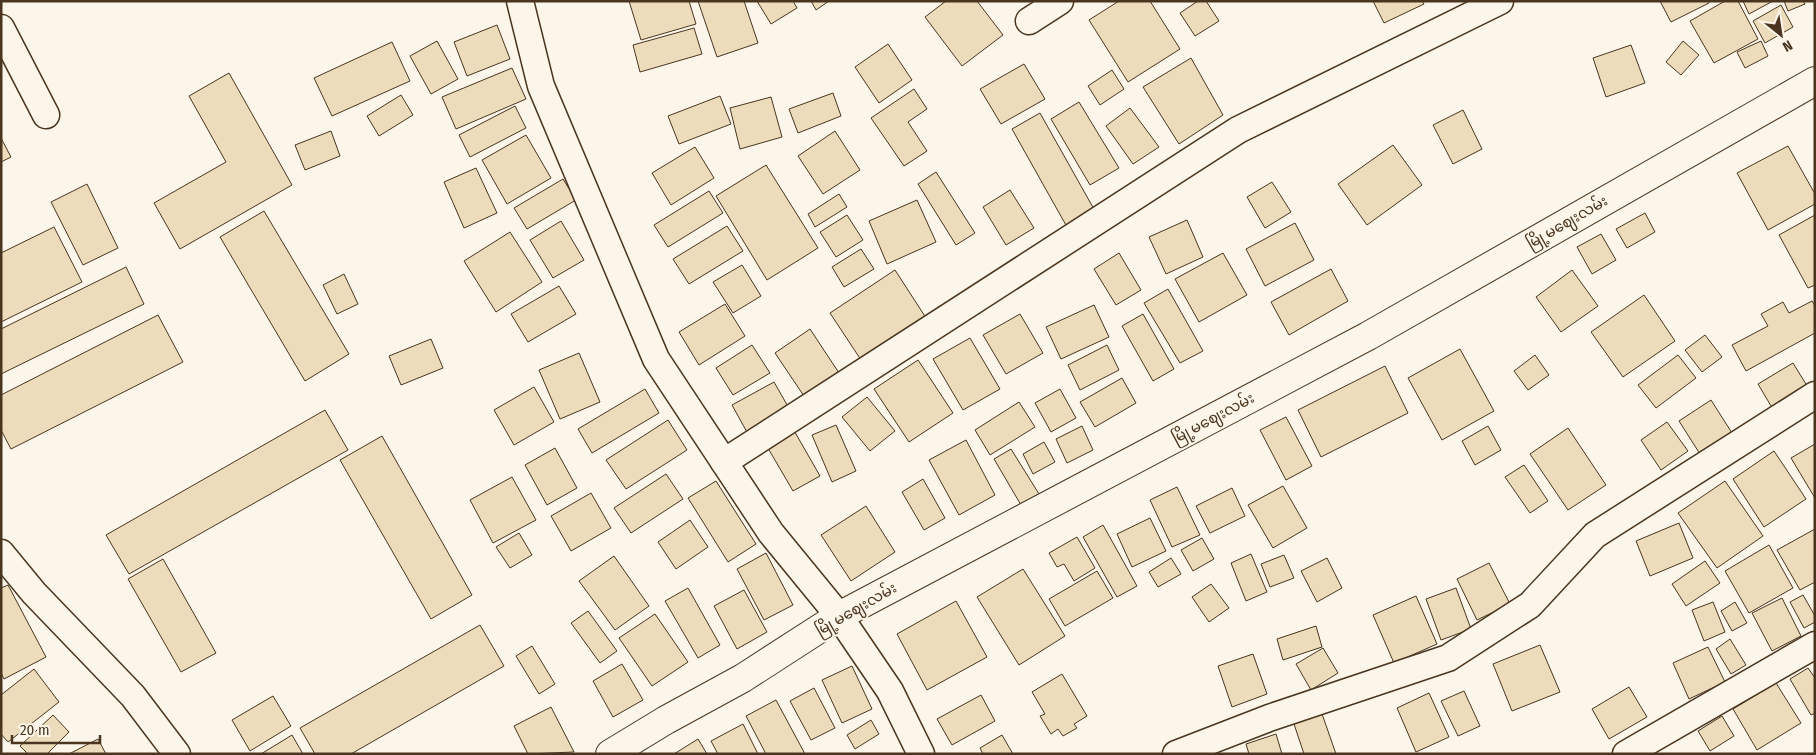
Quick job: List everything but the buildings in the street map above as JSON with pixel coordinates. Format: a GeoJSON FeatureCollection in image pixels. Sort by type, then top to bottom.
{"type":"FeatureCollection","features":[{"type":"Feature","properties":{"kind":"main road","name":"မြို့မဈေးလမ်း"},"geometry":{"type":"LineString","coordinates":[[610,754],[666,720],[743,678],[839,616],[1368,336],[1815,81]]}},
{"type":"Feature","properties":{"kind":"street"},"geometry":{"type":"LineString","coordinates":[[520,1],[541,86],[656,359],[771,533],[839,616],[890,691],[921,754]]}},
{"type":"Feature","properties":{"kind":"street"},"geometry":{"type":"LineString","coordinates":[[1029,22],[1060,1]]}},
{"type":"Feature","properties":{"kind":"street"},"geometry":{"type":"LineString","coordinates":[[724,462],[1238,130],[1500,1]]}},
{"type":"Feature","properties":{"kind":"street"},"geometry":{"type":"LineString","coordinates":[[1,28],[46,116]]}},
{"type":"Feature","properties":{"kind":"street"},"geometry":{"type":"LineString","coordinates":[[1176,754],[1269,718],[1448,658],[1530,605],[1595,535],[1815,395]]}},
{"type":"Feature","properties":{"kind":"street"},"geometry":{"type":"LineString","coordinates":[[1,553],[34,593],[133,696],[177,754]]}},
{"type":"Feature","properties":{"kind":"street"},"geometry":{"type":"LineString","coordinates":[[1626,754],[1815,645]]}}]}
